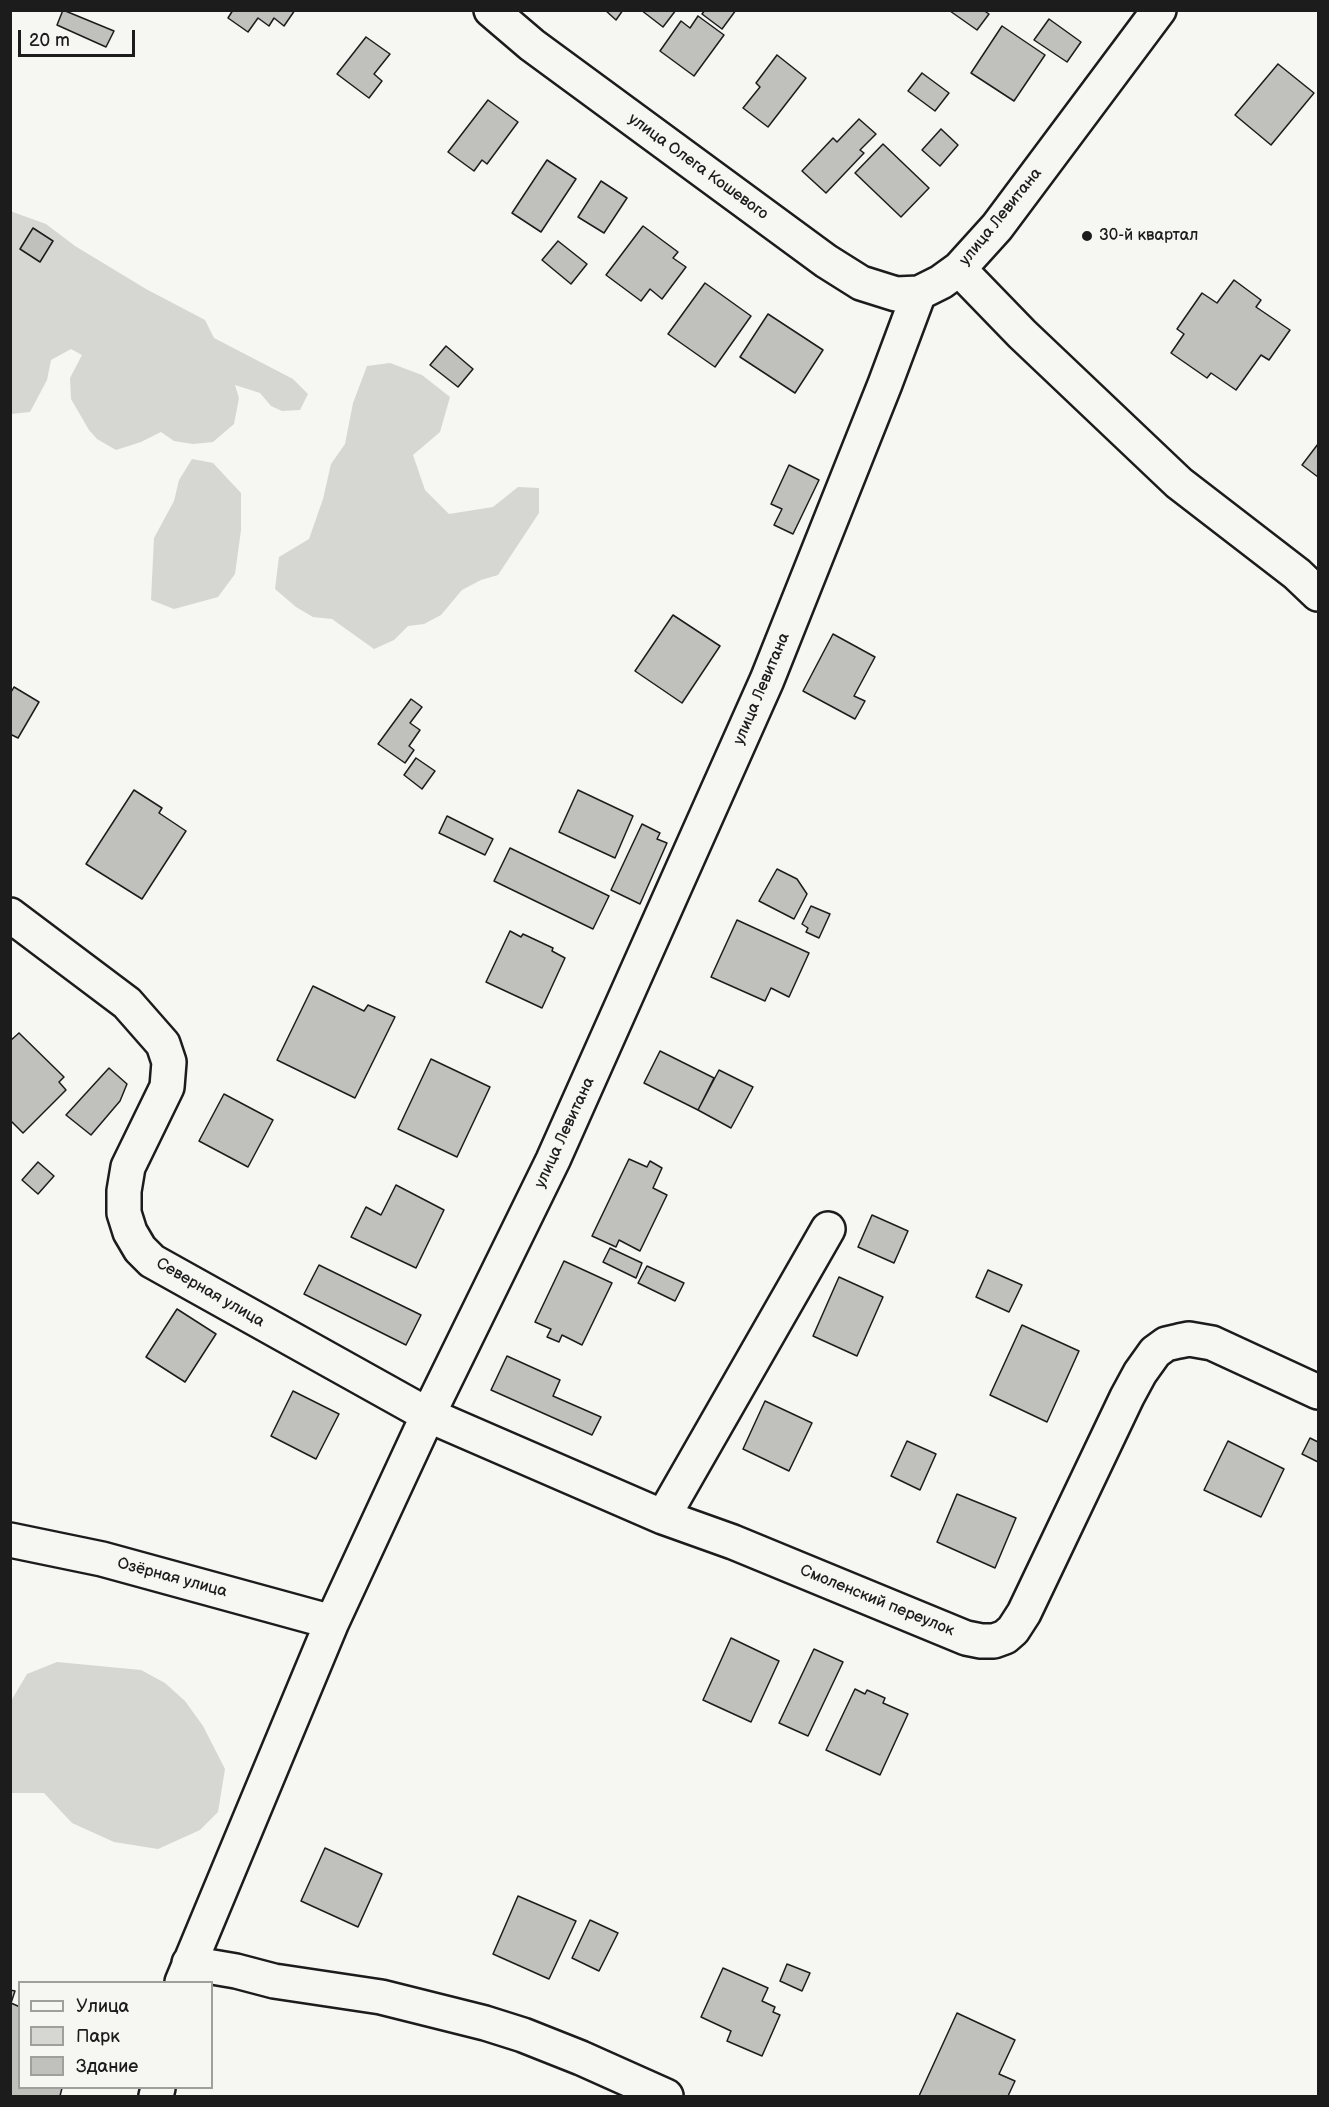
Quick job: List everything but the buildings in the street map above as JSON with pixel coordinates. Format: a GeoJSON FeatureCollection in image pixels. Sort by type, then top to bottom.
{"type":"FeatureCollection","features":[{"type":"Feature","properties":{"kind":"street","name":"улица Олега Кошевого"},"geometry":{"type":"LineString","coordinates":[[491,10],[532,45],[826,261],[861,283],[878,290],[897,294],[919,293]]}},
{"type":"Feature","properties":{"kind":"street","name":"улица Левитана"},"geometry":{"type":"LineString","coordinates":[[186,1973],[332,1622],[428,1416],[553,1160],[767,681],[919,293],[941,282],[959,269],[997,227],[1159,10]]}},
{"type":"Feature","properties":{"kind":"street"},"geometry":{"type":"LineString","coordinates":[[959,269],[1022,334],[1179,483],[1297,574],[1318,594]]}},
{"type":"Feature","properties":{"kind":"street","name":"Северная улица"},"geometry":{"type":"LineString","coordinates":[[10,915],[127,1003],[163,1044],[169,1062],[167,1087],[128,1167],[124,1191],[124,1213],[130,1232],[140,1249],[152,1261],[428,1416]]}},
{"type":"Feature","properties":{"kind":"street"},"geometry":{"type":"LineString","coordinates":[[663,1517],[828,1229]]}},
{"type":"Feature","properties":{"kind":"street","name":"Смоленский переулок"},"geometry":{"type":"LineString","coordinates":[[428,1416],[663,1517],[733,1542],[966,1638],[994,1641],[1005,1637],[1013,1630],[1024,1613],[1140,1373],[1155,1352],[1166,1344],[1190,1339],[1225,1347],[1318,1392]]}},
{"type":"Feature","properties":{"kind":"street","name":"Озёрная улица"},"geometry":{"type":"LineString","coordinates":[[10,1540],[102,1559],[332,1622]]}},
{"type":"Feature","properties":{"kind":"street"},"geometry":{"type":"LineString","coordinates":[[186,1973],[236,1971],[274,1981],[381,1997],[486,2023],[581,2058],[666,2097]]}},
{"type":"Feature","properties":{"kind":"green space"},"geometry":{"type":"Polygon","coordinates":[[[10,211],[46,224],[75,246],[146,289],[205,320],[214,338],[293,379],[308,394],[300,410],[282,411],[271,406],[260,393],[235,385],[239,398],[234,424],[213,442],[193,444],[174,441],[161,432],[141,442],[116,450],[97,439],[89,430],[71,399],[70,378],[82,355],[71,349],[51,360],[47,380],[30,412],[11,414],[10,211]]]}},
{"type":"Feature","properties":{"kind":"green space"},"geometry":{"type":"Polygon","coordinates":[[[390,363],[422,375],[450,397],[440,432],[413,455],[425,490],[449,514],[493,507],[518,487],[539,488],[539,513],[498,575],[481,580],[462,590],[441,615],[424,624],[408,626],[394,640],[374,649],[332,619],[313,617],[296,607],[275,589],[279,557],[309,539],[323,499],[331,464],[345,444],[353,403],[367,366],[390,363]]]}},
{"type":"Feature","properties":{"kind":"green space"},"geometry":{"type":"Polygon","coordinates":[[[192,459],[213,463],[241,493],[241,530],[235,574],[218,597],[174,609],[151,600],[154,538],[174,501],[179,480],[192,459]]]}},
{"type":"Feature","properties":{"kind":"green space"},"geometry":{"type":"Polygon","coordinates":[[[57,1662],[141,1670],[165,1683],[185,1701],[203,1726],[225,1769],[218,1812],[200,1830],[158,1849],[114,1842],[72,1823],[44,1793],[11,1793],[11,1701],[27,1674],[57,1662]]]}},
{"type":"Feature","properties":{"kind":"place","name":"30-й квартал"},"geometry":{"type":"Point","coordinates":[1087,236]}}]}
